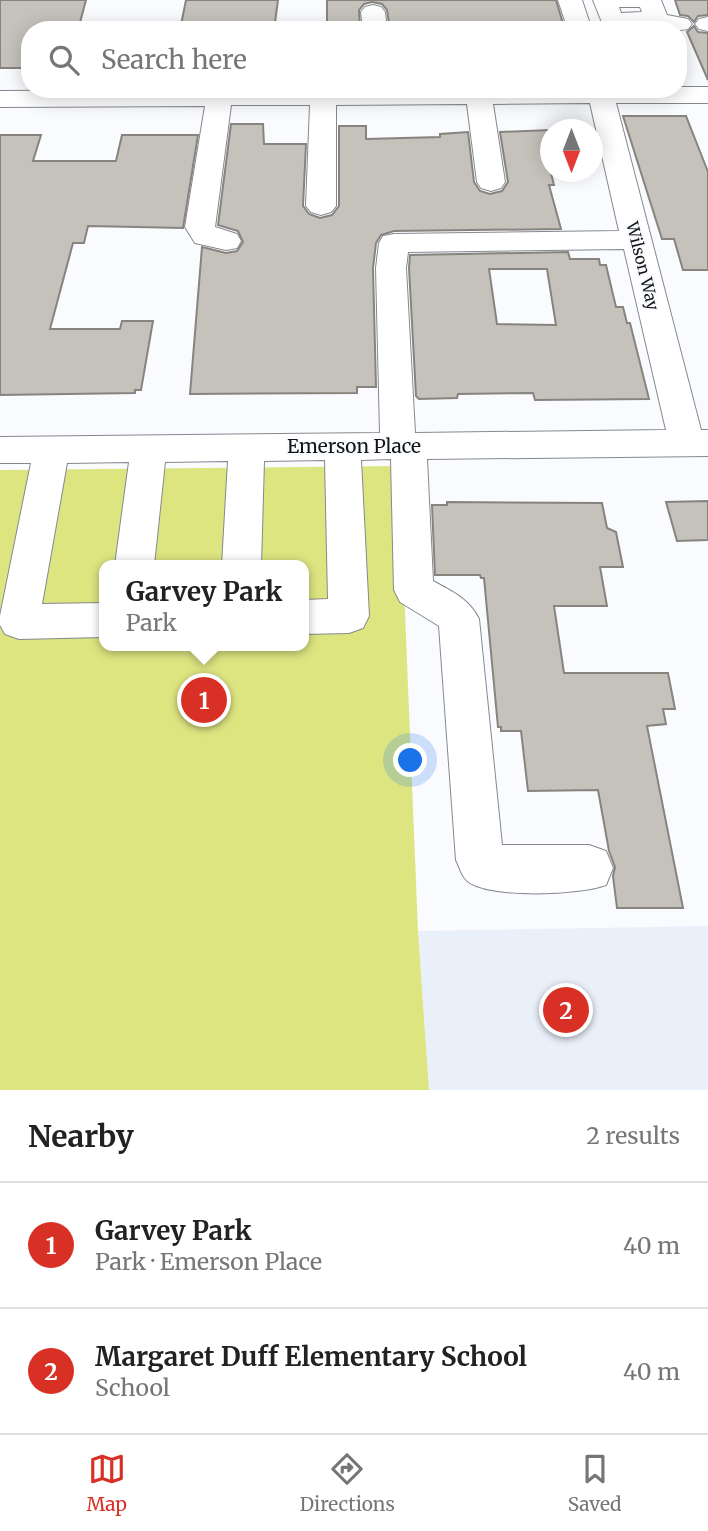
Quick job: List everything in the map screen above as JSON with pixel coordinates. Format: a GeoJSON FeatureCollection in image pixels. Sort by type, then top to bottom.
{"type":"FeatureCollection","features":[{"type":"Feature","properties":{"kind":"street"},"geometry":{"type":"LineString","coordinates":[[570,0],[577,21]]}},
{"type":"Feature","properties":{"kind":"street"},"geometry":{"type":"LineString","coordinates":[[687,94],[708,95]]}},
{"type":"Feature","properties":{"kind":"street"},"geometry":{"type":"LineString","coordinates":[[0,99],[219,98],[200,227],[206,236],[226,241]]}},
{"type":"Feature","properties":{"kind":"street"},"geometry":{"type":"LineString","coordinates":[[321,205],[323,98]]}},
{"type":"Feature","properties":{"kind":"street"},"geometry":{"type":"LineString","coordinates":[[479,98],[491,182]]}},
{"type":"Feature","properties":{"kind":"street","name":"Wilson Way"},"geometry":{"type":"LineString","coordinates":[[602,98],[637,240],[697,443]]}},
{"type":"Feature","properties":{"kind":"street"},"geometry":{"type":"LineString","coordinates":[[589,868],[496,869],[486,866],[480,860],[459,620],[447,608],[414,590],[391,268],[394,243],[637,240]]}},
{"type":"Feature","properties":{"kind":"street","name":"Emerson Place"},"geometry":{"type":"LineString","coordinates":[[0,450],[697,443]]}},
{"type":"Feature","properties":{"kind":"street"},"geometry":{"type":"LineString","coordinates":[[309,617],[349,616],[342,446]]}},
{"type":"Feature","properties":{"kind":"street"},"geometry":{"type":"LineString","coordinates":[[242,560],[247,447]]}},
{"type":"Feature","properties":{"kind":"street"},"geometry":{"type":"LineString","coordinates":[[136,560],[149,448]]}},
{"type":"Feature","properties":{"kind":"street"},"geometry":{"type":"LineString","coordinates":[[52,449],[19,622],[99,620]]}},
{"type":"Feature","properties":{"kind":"shaded area"},"geometry":{"type":"Polygon","coordinates":[[[708,926],[708,1090],[429,1090],[418,931],[708,926]]]}},
{"type":"Feature","properties":{"kind":"green space"},"geometry":{"type":"Polygon","coordinates":[[[399,466],[418,931],[429,1090],[0,1090],[0,470],[399,466]]]}},
{"type":"Feature","properties":{"kind":"building"},"geometry":{"type":"Polygon","coordinates":[[[0,0],[86,0],[80,21],[21,21],[21,68],[0,68],[0,0]]]}},
{"type":"Feature","properties":{"kind":"building"},"geometry":{"type":"Polygon","coordinates":[[[186,0],[278,0],[275,21],[182,21],[186,0]]]}},
{"type":"Feature","properties":{"kind":"building"},"geometry":{"type":"Polygon","coordinates":[[[327,0],[556,0],[562,21],[389,21],[387,10],[382,4],[372,2],[364,4],[359,10],[360,21],[327,21],[327,0]]]}},
{"type":"Feature","properties":{"kind":"building"},"geometry":{"type":"Polygon","coordinates":[[[675,0],[708,0],[708,15],[698,16],[694,22],[688,16],[680,15],[675,0]]]}},
{"type":"Feature","properties":{"kind":"building"},"geometry":{"type":"Polygon","coordinates":[[[694,26],[698,32],[708,33],[708,80],[687,32],[694,26]]]}},
{"type":"Feature","properties":{"kind":"building"},"geometry":{"type":"Polygon","coordinates":[[[623,116],[686,116],[708,172],[708,270],[683,270],[674,239],[662,239],[623,116]]]}},
{"type":"Feature","properties":{"kind":"building"},"geometry":{"type":"Polygon","coordinates":[[[231,124],[263,124],[264,144],[306,144],[303,206],[309,214],[320,218],[332,215],[339,206],[339,126],[366,126],[366,139],[440,137],[440,134],[468,132],[474,182],[480,191],[490,194],[502,191],[508,182],[500,132],[540,130],[540,182],[553,182],[554,185],[549,185],[561,229],[394,231],[381,235],[376,243],[373,268],[376,387],[357,387],[357,393],[190,394],[202,247],[226,253],[237,251],[243,242],[238,231],[218,225],[231,124]]]}},
{"type":"Feature","properties":{"kind":"building"},"geometry":{"type":"Polygon","coordinates":[[[0,135],[41,135],[33,161],[116,161],[122,135],[198,135],[183,228],[88,226],[84,243],[73,243],[50,329],[120,329],[122,321],[153,321],[141,390],[135,390],[135,393],[0,395],[0,135]]]}},
{"type":"Feature","properties":{"kind":"building"},"geometry":{"type":"Polygon","coordinates":[[[568,252],[570,259],[599,259],[600,265],[606,265],[616,307],[623,307],[627,323],[630,323],[649,399],[535,400],[533,393],[458,394],[457,398],[419,399],[416,396],[410,255],[568,252]],[[489,269],[497,324],[556,325],[547,269],[489,269]]]}},
{"type":"Feature","properties":{"kind":"building"},"geometry":{"type":"Polygon","coordinates":[[[708,501],[708,540],[677,541],[666,502],[708,501]]]}},
{"type":"Feature","properties":{"kind":"building"},"geometry":{"type":"Polygon","coordinates":[[[447,502],[602,503],[607,528],[616,532],[623,567],[600,567],[607,606],[554,606],[564,673],[668,673],[675,709],[663,709],[666,724],[647,726],[683,908],[617,908],[613,876],[615,867],[609,851],[598,790],[528,791],[521,731],[501,731],[501,727],[498,727],[484,578],[480,575],[435,575],[432,505],[447,505],[447,502]]]}},
{"type":"Feature","properties":{"kind":"place","name":"Garvey Park"},"geometry":{"type":"Point","coordinates":[204,700]}},
{"type":"Feature","properties":{"kind":"place","name":"Margaret Duff Elementary School"},"geometry":{"type":"Point","coordinates":[566,1010]}}]}
